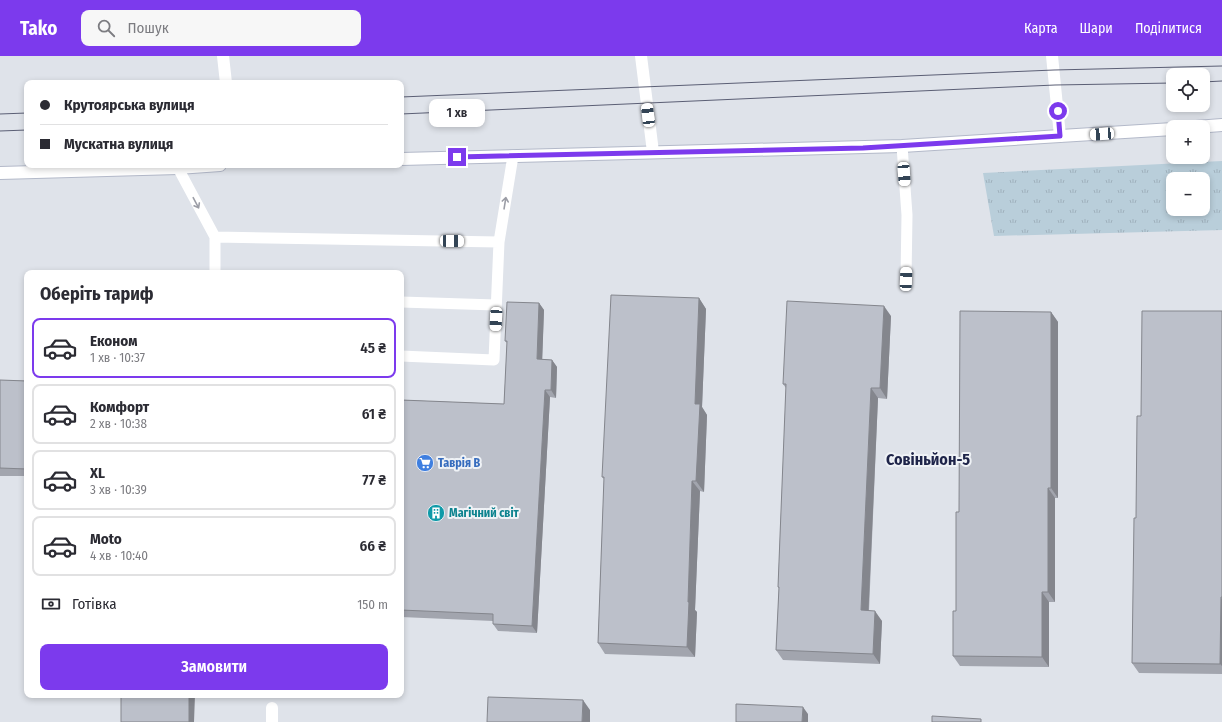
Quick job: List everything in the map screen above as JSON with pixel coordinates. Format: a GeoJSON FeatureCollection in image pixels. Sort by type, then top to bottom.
{"type":"FeatureCollection","features":[{"type":"Feature","properties":{"kind":"street"},"geometry":{"type":"LineString","coordinates":[[222,56],[226,80]]}},
{"type":"Feature","properties":{"kind":"street"},"geometry":{"type":"LineString","coordinates":[[641,56],[653,152]]}},
{"type":"Feature","properties":{"kind":"street"},"geometry":{"type":"LineString","coordinates":[[1052,56],[1060,136]]}},
{"type":"Feature","properties":{"kind":"street"},"geometry":{"type":"LineString","coordinates":[[1210,126],[1222,125]]}},
{"type":"Feature","properties":{"kind":"street"},"geometry":{"type":"LineString","coordinates":[[404,159],[902,146],[1166,129]]}},
{"type":"Feature","properties":{"kind":"street"},"geometry":{"type":"LineString","coordinates":[[0,173],[178,168]]}},
{"type":"Feature","properties":{"kind":"street"},"geometry":{"type":"LineString","coordinates":[[272,708],[272,722]]}},
{"type":"Feature","properties":{"kind":"lane"},"geometry":{"type":"LineString","coordinates":[[902,146],[907,214],[906,279]]}},
{"type":"Feature","properties":{"kind":"lane"},"geometry":{"type":"LineString","coordinates":[[404,356],[494,360],[499,242],[513,156]]}},
{"type":"Feature","properties":{"kind":"lane"},"geometry":{"type":"LineString","coordinates":[[178,168],[215,237],[215,270]]}},
{"type":"Feature","properties":{"kind":"lane"},"geometry":{"type":"LineString","coordinates":[[215,237],[499,242]]}},
{"type":"Feature","properties":{"kind":"lane"},"geometry":{"type":"LineString","coordinates":[[404,302],[496,305]]}},
{"type":"Feature","properties":{"kind":"green space"},"geometry":{"type":"Polygon","coordinates":[[[1222,161],[1222,230],[994,236],[983,173],[1166,164],[1210,164],[1210,162],[1222,161]]]}},
{"type":"Feature","properties":{"kind":"building"},"geometry":{"type":"Polygon","coordinates":[[[611,295],[699,298],[695,404],[700,404],[696,481],[692,481],[687,647],[598,643],[604,477],[602,477],[611,295]]]}},
{"type":"Feature","properties":{"kind":"building"},"geometry":{"type":"Polygon","coordinates":[[[787,301],[884,306],[880,388],[871,388],[861,610],[875,611],[873,654],[776,650],[786,384],[783,384],[787,301]]]}},
{"type":"Feature","properties":{"kind":"building"},"geometry":{"type":"Polygon","coordinates":[[[507,302],[539,303],[537,359],[552,360],[551,390],[545,390],[532,626],[493,624],[493,614],[404,610],[404,400],[504,404],[507,341],[505,341],[507,302]]]}},
{"type":"Feature","properties":{"kind":"building"},"geometry":{"type":"Polygon","coordinates":[[[960,311],[1051,312],[1051,488],[1048,488],[1048,592],[1042,592],[1042,657],[953,656],[953,611],[956,611],[956,512],[959,512],[960,311]]]}},
{"type":"Feature","properties":{"kind":"building"},"geometry":{"type":"Polygon","coordinates":[[[1142,311],[1222,311],[1222,597],[1220,664],[1132,663],[1134,518],[1136,518],[1137,416],[1141,416],[1142,311]]]}},
{"type":"Feature","properties":{"kind":"building"},"geometry":{"type":"Polygon","coordinates":[[[0,380],[24,381],[24,469],[0,468],[0,380]]]}},
{"type":"Feature","properties":{"kind":"building"},"geometry":{"type":"Polygon","coordinates":[[[488,697],[583,700],[582,722],[487,722],[488,697]]]}},
{"type":"Feature","properties":{"kind":"building"},"geometry":{"type":"Polygon","coordinates":[[[121,698],[189,698],[189,722],[121,722],[121,698]]]}},
{"type":"Feature","properties":{"kind":"building"},"geometry":{"type":"Polygon","coordinates":[[[736,704],[803,707],[802,722],[736,722],[736,704]]]}},
{"type":"Feature","properties":{"kind":"building"},"geometry":{"type":"Polygon","coordinates":[[[932,716],[981,719],[981,722],[932,722],[932,716]]]}},
{"type":"Feature","properties":{"kind":"tram line"},"geometry":{"type":"LineString","coordinates":[[404,97],[1054,70],[1222,66]]}},
{"type":"Feature","properties":{"kind":"tram line"},"geometry":{"type":"LineString","coordinates":[[1210,82],[1222,81]]}},
{"type":"Feature","properties":{"kind":"tram line"},"geometry":{"type":"LineString","coordinates":[[404,114],[1055,85],[1166,83]]}},
{"type":"Feature","properties":{"kind":"tram line"},"geometry":{"type":"LineString","coordinates":[[0,114],[24,113]]}},
{"type":"Feature","properties":{"kind":"tram line"},"geometry":{"type":"LineString","coordinates":[[0,131],[24,130]]}},
{"type":"Feature","properties":{"kind":"place","name":"Таврія В"},"geometry":{"type":"Point","coordinates":[425,463]}},
{"type":"Feature","properties":{"kind":"place","name":"Магічний світ"},"geometry":{"type":"Point","coordinates":[436,513]}},
{"type":"Feature","properties":{"kind":"district","name":"Совіньйон-5"},"geometry":{"type":"Point","coordinates":[928,459]}},
{"type":"Feature","properties":{"kind":"route"},"geometry":{"type":"LineString","coordinates":[[457,157],[863,148],[1060,136],[1058,111]]}}]}
